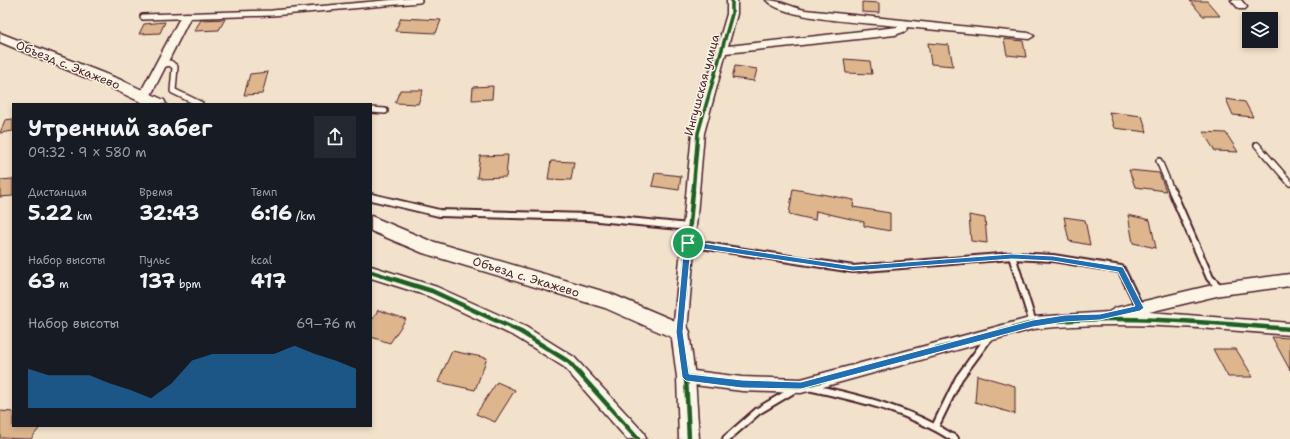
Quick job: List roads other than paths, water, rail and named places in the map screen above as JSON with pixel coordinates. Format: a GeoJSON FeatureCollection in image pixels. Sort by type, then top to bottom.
{"type":"FeatureCollection","features":[{"type":"Feature","properties":{"kind":"main road","name":"Объезд с. Экажево"},"geometry":{"type":"LineString","coordinates":[[0,37],[156,103]]}},
{"type":"Feature","properties":{"kind":"main road","name":"Объезд с. Экажево"},"geometry":{"type":"LineString","coordinates":[[372,224],[423,246],[609,302],[680,332]]}},
{"type":"Feature","properties":{"kind":"street","name":"Ингушская улица"},"geometry":{"type":"LineString","coordinates":[[689,439],[686,377],[680,332],[698,133],[723,50],[732,14],[732,0]]}},
{"type":"Feature","properties":{"kind":"street"},"geometry":{"type":"LineString","coordinates":[[771,0],[789,9],[805,13],[1030,36]]}},
{"type":"Feature","properties":{"kind":"street"},"geometry":{"type":"LineString","coordinates":[[144,97],[186,16]]}},
{"type":"Feature","properties":{"kind":"street"},"geometry":{"type":"LineString","coordinates":[[723,50],[895,32],[902,29],[904,23]]}},
{"type":"Feature","properties":{"kind":"street"},"geometry":{"type":"LineString","coordinates":[[372,272],[432,291],[521,332],[569,362],[638,439]]}},
{"type":"Feature","properties":{"kind":"street"},"geometry":{"type":"LineString","coordinates":[[1100,317],[1221,289],[1290,280]]}},
{"type":"Feature","properties":{"kind":"street"},"geometry":{"type":"LineString","coordinates":[[686,377],[742,384],[801,386],[1033,324],[1065,318],[1100,317],[1290,329]]}},
{"type":"Feature","properties":{"kind":"lane"},"geometry":{"type":"LineString","coordinates":[[143,18],[272,13],[419,0]]}},
{"type":"Feature","properties":{"kind":"lane"},"geometry":{"type":"LineString","coordinates":[[161,65],[170,63],[175,67],[173,90],[198,103]]}},
{"type":"Feature","properties":{"kind":"lane"},"geometry":{"type":"LineString","coordinates":[[372,110],[385,111]]}},
{"type":"Feature","properties":{"kind":"lane"},"geometry":{"type":"LineString","coordinates":[[1257,145],[1290,183]]}},
{"type":"Feature","properties":{"kind":"lane"},"geometry":{"type":"LineString","coordinates":[[1159,160],[1210,278],[1221,289]]}},
{"type":"Feature","properties":{"kind":"lane"},"geometry":{"type":"LineString","coordinates":[[372,197],[439,213],[588,217],[689,227]]}},
{"type":"Feature","properties":{"kind":"lane"},"geometry":{"type":"LineString","coordinates":[[688,243],[853,269],[1012,256],[1053,258],[1120,269],[1140,308]]}},
{"type":"Feature","properties":{"kind":"lane"},"geometry":{"type":"LineString","coordinates":[[1012,256],[1033,324]]}},
{"type":"Feature","properties":{"kind":"lane"},"geometry":{"type":"LineString","coordinates":[[936,425],[959,378],[991,335]]}},
{"type":"Feature","properties":{"kind":"lane"},"geometry":{"type":"LineString","coordinates":[[726,439],[740,424],[763,406],[801,386],[859,398],[936,425],[955,439]]}}]}
